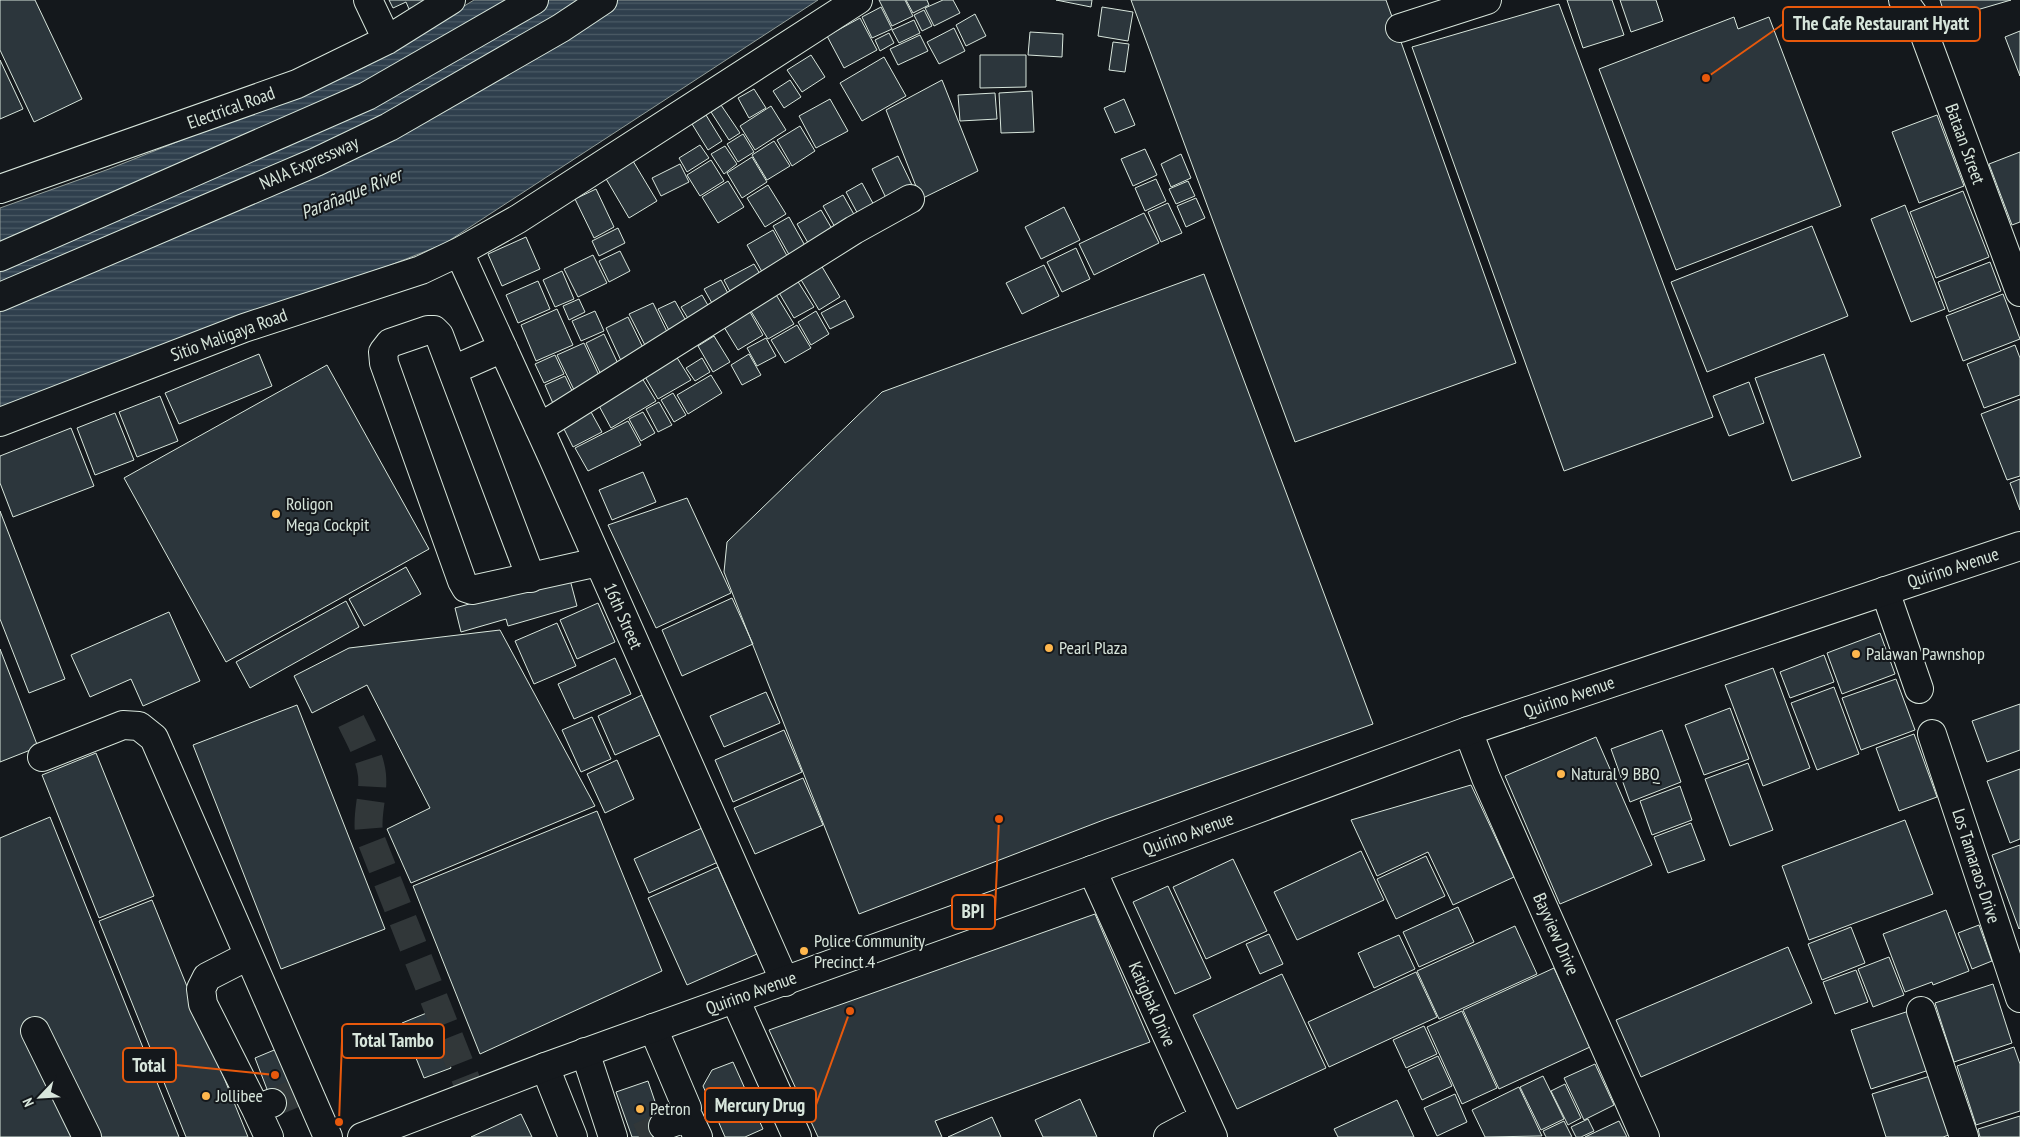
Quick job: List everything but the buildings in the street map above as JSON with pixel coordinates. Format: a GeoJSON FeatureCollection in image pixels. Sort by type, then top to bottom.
{"type":"FeatureCollection","features":[{"type":"Feature","properties":{"kind":"main road"},"geometry":{"type":"LineString","coordinates":[[368,0],[387,40]]}},
{"type":"Feature","properties":{"kind":"main road","name":"Electrical Road"},"geometry":{"type":"LineString","coordinates":[[0,189],[297,84],[387,40],[451,0]]}},
{"type":"Feature","properties":{"kind":"main road"},"geometry":{"type":"LineString","coordinates":[[0,257],[367,96],[534,0]]}},
{"type":"Feature","properties":{"kind":"main road","name":"NAIA Expressway"},"geometry":{"type":"LineString","coordinates":[[0,297],[316,162],[388,127],[561,28],[603,0]]}},
{"type":"Feature","properties":{"kind":"main road","name":"Sitio Maligaya Road"},"geometry":{"type":"LineString","coordinates":[[0,422],[244,328],[421,270],[459,252],[518,218],[858,0]]}},
{"type":"Feature","properties":{"kind":"main road","name":"Bataan Street"},"geometry":{"type":"LineString","coordinates":[[1904,0],[1921,25],[2020,292]]}},
{"type":"Feature","properties":{"kind":"main road"},"geometry":{"type":"LineString","coordinates":[[1400,28],[1471,2]]}},
{"type":"Feature","properties":{"kind":"main road"},"geometry":{"type":"LineString","coordinates":[[539,428],[910,198]]}},
{"type":"Feature","properties":{"kind":"main road","name":"16th Street"},"geometry":{"type":"LineString","coordinates":[[459,252],[785,982]]}},
{"type":"Feature","properties":{"kind":"main road"},"geometry":{"type":"LineString","coordinates":[[530,578],[439,334],[434,330],[428,330],[390,343],[383,352],[384,363],[466,588],[472,590],[530,578],[598,562]]}},
{"type":"Feature","properties":{"kind":"main road"},"geometry":{"type":"LineString","coordinates":[[453,370],[503,348]]}},
{"type":"Feature","properties":{"kind":"main road","name":"Quirino Avenue"},"geometry":{"type":"LineString","coordinates":[[362,1137],[406,1129],[545,1067],[585,1052],[785,982],[1468,731],[2020,546]]}},
{"type":"Feature","properties":{"kind":"main road"},"geometry":{"type":"LineString","coordinates":[[1885,591],[1919,689]]}},
{"type":"Feature","properties":{"kind":"main road"},"geometry":{"type":"LineString","coordinates":[[42,757],[122,725],[139,726],[154,738],[248,956],[283,1098],[269,1137]]}},
{"type":"Feature","properties":{"kind":"main road","name":"Bayview Drive"},"geometry":{"type":"LineString","coordinates":[[1468,731],[1486,778],[1646,1137]]}},
{"type":"Feature","properties":{"kind":"main road","name":"Los Tamaraos Drive"},"geometry":{"type":"LineString","coordinates":[[1932,734],[2012,951],[2020,998]]}},
{"type":"Feature","properties":{"kind":"main road","name":"Katigbak Drive"},"geometry":{"type":"LineString","coordinates":[[1092,870],[1208,1127]]}},
{"type":"Feature","properties":{"kind":"main road"},"geometry":{"type":"LineString","coordinates":[[248,956],[207,978],[201,988],[203,1004],[283,1098],[328,1137]]}},
{"type":"Feature","properties":{"kind":"main road"},"geometry":{"type":"LineString","coordinates":[[735,999],[797,1137]]}},
{"type":"Feature","properties":{"kind":"main road"},"geometry":{"type":"LineString","coordinates":[[1921,1011],[1964,1137]]}},
{"type":"Feature","properties":{"kind":"main road"},"geometry":{"type":"LineString","coordinates":[[653,1028],[687,1108],[683,1126]]}},
{"type":"Feature","properties":{"kind":"main road"},"geometry":{"type":"LineString","coordinates":[[35,1031],[87,1137]]}},
{"type":"Feature","properties":{"kind":"main road"},"geometry":{"type":"LineString","coordinates":[[585,1052],[613,1137]]}},
{"type":"Feature","properties":{"kind":"main road"},"geometry":{"type":"LineString","coordinates":[[545,1067],[573,1137]]}},
{"type":"Feature","properties":{"kind":"main road"},"geometry":{"type":"LineString","coordinates":[[1168,1137],[1208,1127]]}},
{"type":"Feature","properties":{"kind":"water","name":"Parañaque River"},"geometry":{"type":"Polygon","coordinates":[[[474,0],[818,0],[444,244],[0,419],[0,208],[109,169],[365,67],[474,0]]]}},
{"type":"Feature","properties":{"kind":"tunnel"},"geometry":{"type":"LineString","coordinates":[[351,721],[364,747],[371,768],[372,783],[368,822],[370,837],[472,1095]]}},
{"type":"Feature","properties":{"kind":"tunnel"},"geometry":{"type":"LineString","coordinates":[[272,1103],[296,1093]]}},
{"type":"Feature","properties":{"kind":"tunnel"},"geometry":{"type":"LineString","coordinates":[[639,1137],[663,1126]]}},
{"type":"Feature","properties":{"kind":"place","name":"The Cafe Restaurant Hyatt"},"geometry":{"type":"Point","coordinates":[1706,78]}},
{"type":"Feature","properties":{"kind":"place","name":"Roligon Mega Cockpit"},"geometry":{"type":"Point","coordinates":[276,514]}},
{"type":"Feature","properties":{"kind":"place","name":"Pearl Plaza"},"geometry":{"type":"Point","coordinates":[1049,648]}},
{"type":"Feature","properties":{"kind":"place","name":"Palawan Pawnshop"},"geometry":{"type":"Point","coordinates":[1856,654]}},
{"type":"Feature","properties":{"kind":"place","name":"Natural 9 BBQ"},"geometry":{"type":"Point","coordinates":[1561,774]}},
{"type":"Feature","properties":{"kind":"place","name":"BPI"},"geometry":{"type":"Point","coordinates":[999,819]}},
{"type":"Feature","properties":{"kind":"place","name":"Police Community Precinct 4"},"geometry":{"type":"Point","coordinates":[804,951]}},
{"type":"Feature","properties":{"kind":"place","name":"Mercury Drug"},"geometry":{"type":"Point","coordinates":[850,1011]}},
{"type":"Feature","properties":{"kind":"place","name":"Total"},"geometry":{"type":"Point","coordinates":[275,1075]}},
{"type":"Feature","properties":{"kind":"place","name":"Jollibee"},"geometry":{"type":"Point","coordinates":[206,1096]}},
{"type":"Feature","properties":{"kind":"place","name":"Petron"},"geometry":{"type":"Point","coordinates":[640,1109]}},
{"type":"Feature","properties":{"kind":"place","name":"Total Tambo"},"geometry":{"type":"Point","coordinates":[339,1122]}}]}
